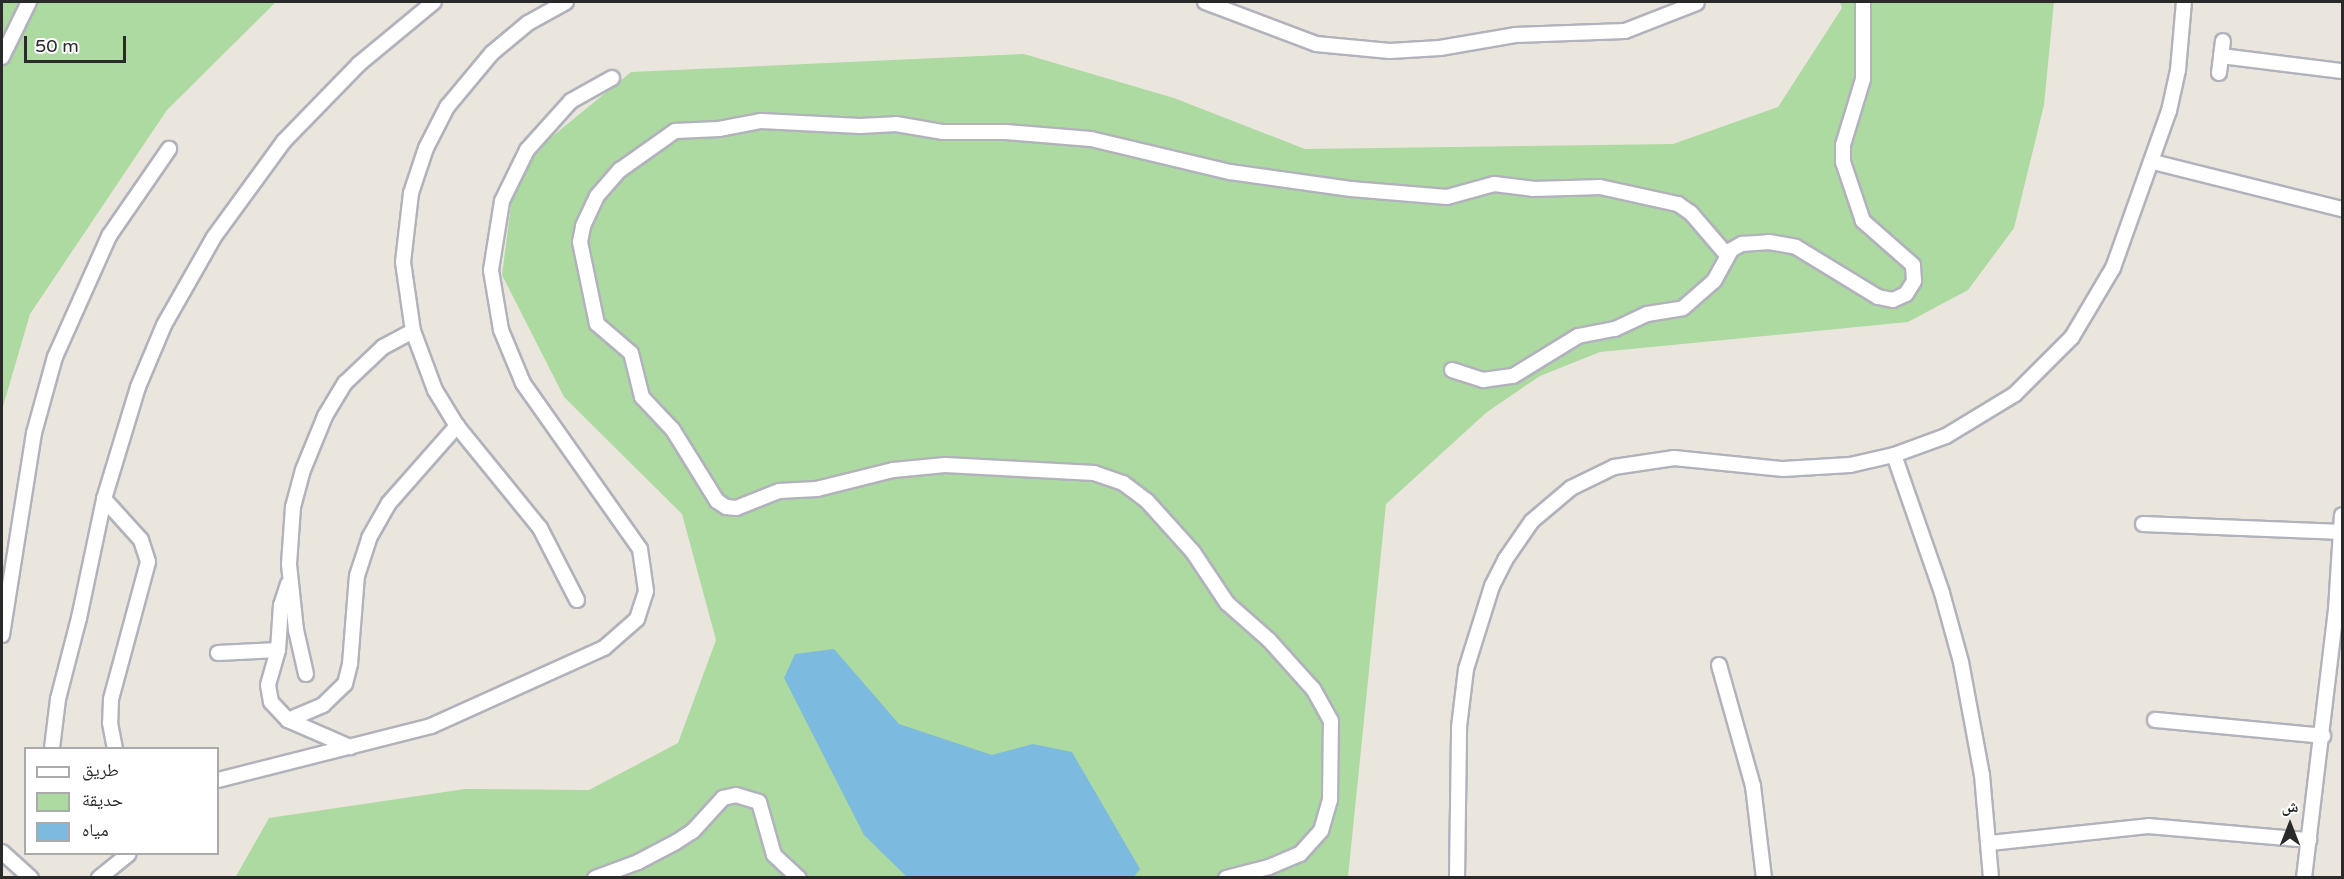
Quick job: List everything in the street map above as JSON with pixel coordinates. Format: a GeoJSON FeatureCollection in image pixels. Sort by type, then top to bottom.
{"type":"FeatureCollection","features":[{"type":"Feature","properties":{"kind":"street"},"geometry":{"type":"LineString","coordinates":[[2,57],[29,2]]}},
{"type":"Feature","properties":{"kind":"street"},"geometry":{"type":"LineString","coordinates":[[52,747],[58,699],[84,600],[104,499],[150,356],[180,295],[219,229],[260,172],[308,114],[359,64],[434,2]]}},
{"type":"Feature","properties":{"kind":"street"},"geometry":{"type":"LineString","coordinates":[[566,2],[509,37],[476,69],[447,107],[426,148],[411,193],[404,239],[405,285],[413,331],[426,371],[457,426],[540,528],[577,600]]}},
{"type":"Feature","properties":{"kind":"street"},"geometry":{"type":"LineString","coordinates":[[1205,2],[1316,44],[1390,51],[1440,48],[1515,35],[1625,31],[1697,3]]}},
{"type":"Feature","properties":{"kind":"street"},"geometry":{"type":"LineString","coordinates":[[1452,370],[1483,380],[1513,376],[1578,336],[1615,329],[1647,314],[1683,308],[1714,281],[1727,255],[1742,244],[1783,243],[1806,251],[1878,297],[1900,298],[1911,288],[1912,265],[1863,221],[1843,162],[1843,145],[1863,80],[1863,2]]}},
{"type":"Feature","properties":{"kind":"street"},"geometry":{"type":"LineString","coordinates":[[1457,878],[1459,727],[1473,641],[1505,560],[1546,506],[1594,475],[1651,460],[1805,469],[1850,465],[1894,455],[1970,424],[2015,394],[2054,358],[2087,315],[2113,268],[2153,162],[2178,70],[2184,2]]}},
{"type":"Feature","properties":{"kind":"street"},"geometry":{"type":"LineString","coordinates":[[2219,73],[2223,41]]}},
{"type":"Feature","properties":{"kind":"street"},"geometry":{"type":"LineString","coordinates":[[2221,57],[2343,71]]}},
{"type":"Feature","properties":{"kind":"street"},"geometry":{"type":"LineString","coordinates":[[219,781],[431,726],[604,648],[628,630],[643,606],[647,577],[640,549],[523,383],[501,330],[491,270],[502,201],[527,150],[565,106],[612,78]]}},
{"type":"Feature","properties":{"kind":"street"},"geometry":{"type":"LineString","coordinates":[[1226,878],[1292,858],[1321,831],[1330,800],[1331,721],[1313,689],[1269,640],[1227,603],[1193,552],[1147,501],[1123,483],[1095,473],[945,465],[893,470],[817,489],[779,491],[736,508],[726,507],[717,501],[673,430],[642,397],[631,353],[597,324],[580,242],[583,226],[597,196],[620,170],[675,131],[719,129],[761,121],[860,126],[896,124],[943,132],[1005,132],[1091,140],[1230,172],[1351,189],[1447,197],[1494,184],[1533,189],[1600,187],[1678,204],[1690,213],[1727,255]]}},
{"type":"Feature","properties":{"kind":"street"},"geometry":{"type":"LineString","coordinates":[[2,635],[34,433],[52,365],[109,236],[169,149]]}},
{"type":"Feature","properties":{"kind":"street"},"geometry":{"type":"LineString","coordinates":[[2153,162],[2343,209]]}},
{"type":"Feature","properties":{"kind":"street"},"geometry":{"type":"LineString","coordinates":[[306,674],[290,579],[289,545],[295,498],[325,416],[357,370],[383,347],[413,331]]}},
{"type":"Feature","properties":{"kind":"street"},"geometry":{"type":"LineString","coordinates":[[288,720],[322,705],[345,684],[350,664],[357,576],[369,538],[389,503],[457,426]]}},
{"type":"Feature","properties":{"kind":"street"},"geometry":{"type":"LineString","coordinates":[[1894,455],[1939,582],[1961,662],[1977,737],[1990,843],[1991,878]]}},
{"type":"Feature","properties":{"kind":"street"},"geometry":{"type":"LineString","coordinates":[[104,499],[141,540],[148,562],[111,699],[110,723],[115,747]]}},
{"type":"Feature","properties":{"kind":"street"},"geometry":{"type":"LineString","coordinates":[[2304,878],[2323,735],[2343,515]]}},
{"type":"Feature","properties":{"kind":"street"},"geometry":{"type":"LineString","coordinates":[[2143,524],[2342,532]]}},
{"type":"Feature","properties":{"kind":"street"},"geometry":{"type":"LineString","coordinates":[[290,579],[281,605],[279,650],[269,677],[268,694],[275,709],[288,720],[350,747]]}},
{"type":"Feature","properties":{"kind":"street"},"geometry":{"type":"LineString","coordinates":[[218,653],[279,650]]}},
{"type":"Feature","properties":{"kind":"street"},"geometry":{"type":"LineString","coordinates":[[1719,665],[1753,786],[1764,878]]}},
{"type":"Feature","properties":{"kind":"street"},"geometry":{"type":"LineString","coordinates":[[2155,720],[2323,735]]}},
{"type":"Feature","properties":{"kind":"street"},"geometry":{"type":"LineString","coordinates":[[595,878],[638,862],[676,842],[693,831],[723,798],[736,795],[759,802],[774,855],[800,878]]}},
{"type":"Feature","properties":{"kind":"street"},"geometry":{"type":"LineString","coordinates":[[1990,843],[2148,826],[2309,840]]}},
{"type":"Feature","properties":{"kind":"street"},"geometry":{"type":"LineString","coordinates":[[2,852],[31,878]]}},
{"type":"Feature","properties":{"kind":"street"},"geometry":{"type":"LineString","coordinates":[[99,878],[128,855]]}},
{"type":"Feature","properties":{"kind":"green space"},"geometry":{"type":"Polygon","coordinates":[[[2,2],[276,2],[167,110],[30,314],[2,410],[2,2]]]}},
{"type":"Feature","properties":{"kind":"green space"},"geometry":{"type":"Polygon","coordinates":[[[1840,2],[2054,2],[2044,105],[2014,228],[1968,290],[1908,322],[1600,352],[1540,376],[1487,412],[1386,504],[1348,877],[235,878],[269,818],[465,789],[589,790],[678,743],[716,640],[682,514],[564,397],[502,275],[516,166],[631,72],[1024,54],[1174,98],[1305,149],[1673,144],[1778,107],[1842,8],[1840,2]]]}},
{"type":"Feature","properties":{"kind":"water"},"geometry":{"type":"Polygon","coordinates":[[[834,649],[899,724],[992,755],[1033,744],[1072,752],[1140,869],[1133,878],[907,877],[864,835],[784,678],[795,654],[834,649]]]}}]}
